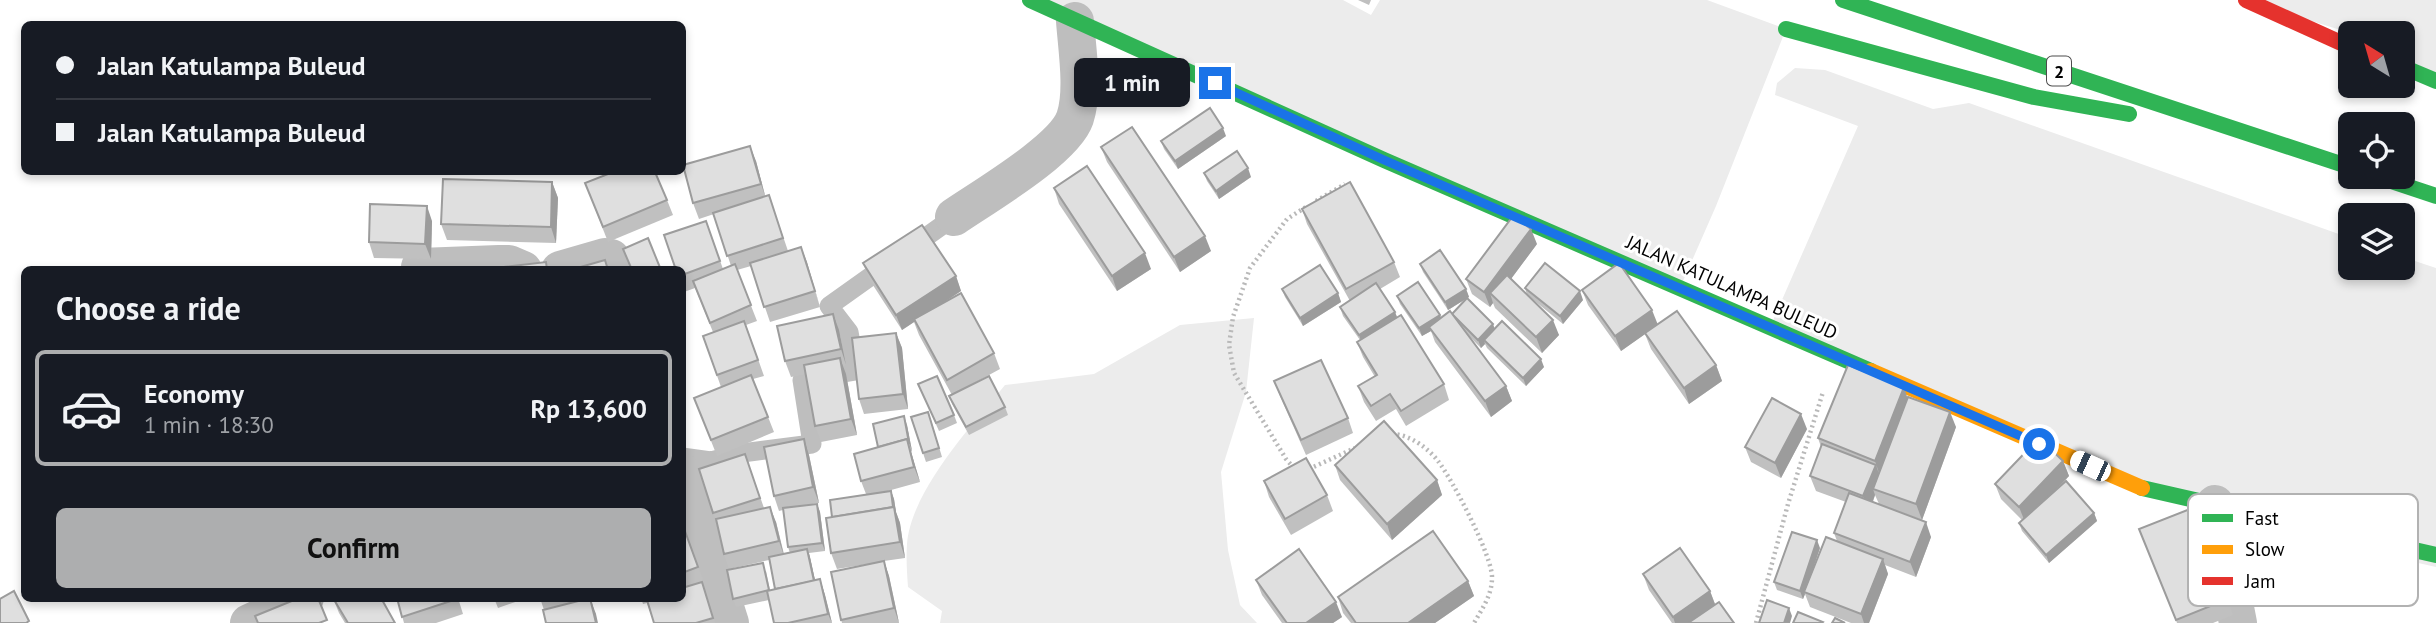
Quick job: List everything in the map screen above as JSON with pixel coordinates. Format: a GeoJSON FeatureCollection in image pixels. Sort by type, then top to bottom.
{"type":"FeatureCollection","features":[{"type":"Feature","properties":{"kind":"main road","name":"JALAN KATULAMPA BULEUD"},"geometry":{"type":"LineString","coordinates":[[1030,0],[1384,160],[2141,488],[2188,498]]}},
{"type":"Feature","properties":{"kind":"main road","name":"2"},"geometry":{"type":"LineString","coordinates":[[1843,0],[2338,163]]}},
{"type":"Feature","properties":{"kind":"main road"},"geometry":{"type":"LineString","coordinates":[[2246,0],[2338,42]]}},
{"type":"Feature","properties":{"kind":"main road"},"geometry":{"type":"LineString","coordinates":[[1786,29],[2034,97],[2276,141]]}},
{"type":"Feature","properties":{"kind":"main road"},"geometry":{"type":"LineString","coordinates":[[2415,72],[2436,81]]}},
{"type":"Feature","properties":{"kind":"main road"},"geometry":{"type":"LineString","coordinates":[[2413,189],[2436,197]]}},
{"type":"Feature","properties":{"kind":"main road","name":"JALAN KATULAMPA BULEUD"},"geometry":{"type":"LineString","coordinates":[[2418,551],[2436,555]]}},
{"type":"Feature","properties":{"kind":"street"},"geometry":{"type":"LineString","coordinates":[[954,218],[1031,164],[1061,138],[1074,121],[1079,85],[1075,20]]}},
{"type":"Feature","properties":{"kind":"street"},"geometry":{"type":"LineString","coordinates":[[574,266],[605,257],[618,266]]}},
{"type":"Feature","properties":{"kind":"street"},"geometry":{"type":"LineString","coordinates":[[446,266],[507,266]]}},
{"type":"Feature","properties":{"kind":"street"},"geometry":{"type":"LineString","coordinates":[[686,485],[730,623]]}},
{"type":"Feature","properties":{"kind":"street"},"geometry":{"type":"LineString","coordinates":[[249,623],[296,602]]}},
{"type":"Feature","properties":{"kind":"lane"},"geometry":{"type":"LineString","coordinates":[[686,458],[711,461],[742,453],[812,444],[802,380],[856,371],[849,332],[829,306],[954,218]]}},
{"type":"Feature","properties":{"kind":"path"},"geometry":{"type":"LineString","coordinates":[[1361,446],[1311,469],[1302,471],[1292,467],[1234,373],[1229,345],[1233,317],[1250,268],[1287,219],[1384,160]]}},
{"type":"Feature","properties":{"kind":"path"},"geometry":{"type":"LineString","coordinates":[[1756,623],[1788,504],[1834,355]]}},
{"type":"Feature","properties":{"kind":"path"},"geometry":{"type":"LineString","coordinates":[[1386,434],[1400,434],[1425,447],[1438,461],[1474,522],[1493,576],[1487,600],[1474,623]]}},
{"type":"Feature","properties":{"kind":"shaded area"},"geometry":{"type":"Polygon","coordinates":[[[1027,0],[1343,0],[1371,15],[1380,0],[1707,0],[1786,29],[1716,206],[1680,288],[1027,0]]]}},
{"type":"Feature","properties":{"kind":"shaded area"},"geometry":{"type":"Polygon","coordinates":[[[2245,0],[2436,0],[2436,81],[2415,72],[2415,21],[2338,21],[2338,29],[2245,0]]]}},
{"type":"Feature","properties":{"kind":"shaded area"},"geometry":{"type":"Polygon","coordinates":[[[1795,68],[1825,70],[1933,109],[1969,103],[2338,234],[2338,280],[2415,280],[2415,261],[2436,268],[2436,567],[2418,563],[2418,494],[2188,494],[2188,505],[1768,332],[1858,126],[1775,95],[1777,83],[1795,68]]]}},
{"type":"Feature","properties":{"kind":"shaded area"},"geometry":{"type":"Polygon","coordinates":[[[1254,318],[1246,392],[1221,472],[1228,550],[1240,605],[1257,623],[940,623],[942,611],[908,587],[907,544],[919,502],[945,460],[1005,385],[1094,374],[1180,325],[1254,318]]]}},
{"type":"Feature","properties":{"kind":"building"},"geometry":{"type":"Polygon","coordinates":[[[1210,108],[1223,128],[1175,161],[1161,141],[1210,108]]]}},
{"type":"Feature","properties":{"kind":"building"},"geometry":{"type":"Polygon","coordinates":[[[1132,127],[1205,236],[1174,257],[1101,147],[1132,127]]]}},
{"type":"Feature","properties":{"kind":"building"},"geometry":{"type":"Polygon","coordinates":[[[750,146],[761,184],[693,203],[686,175],[686,164],[750,146]]]}},
{"type":"Feature","properties":{"kind":"building"},"geometry":{"type":"Polygon","coordinates":[[[1237,151],[1248,168],[1216,191],[1204,173],[1237,151]]]}},
{"type":"Feature","properties":{"kind":"building"},"geometry":{"type":"Polygon","coordinates":[[[1087,166],[1145,253],[1112,276],[1054,188],[1087,166]]]}},
{"type":"Feature","properties":{"kind":"building"},"geometry":{"type":"Polygon","coordinates":[[[605,175],[656,175],[667,200],[603,227],[585,183],[605,175]]]}},
{"type":"Feature","properties":{"kind":"building"},"geometry":{"type":"Polygon","coordinates":[[[443,179],[552,182],[551,227],[441,224],[443,179]]]}},
{"type":"Feature","properties":{"kind":"building"},"geometry":{"type":"Polygon","coordinates":[[[1350,182],[1394,262],[1346,289],[1302,209],[1350,182]]]}},
{"type":"Feature","properties":{"kind":"building"},"geometry":{"type":"Polygon","coordinates":[[[769,195],[783,238],[727,256],[713,213],[769,195]]]}},
{"type":"Feature","properties":{"kind":"building"},"geometry":{"type":"Polygon","coordinates":[[[370,204],[427,206],[425,244],[369,242],[370,204]]]}},
{"type":"Feature","properties":{"kind":"building"},"geometry":{"type":"Polygon","coordinates":[[[1513,216],[1531,229],[1484,292],[1466,279],[1513,216]]]}},
{"type":"Feature","properties":{"kind":"building"},"geometry":{"type":"Polygon","coordinates":[[[706,221],[720,261],[686,274],[686,266],[675,266],[664,235],[706,221]]]}},
{"type":"Feature","properties":{"kind":"building"},"geometry":{"type":"Polygon","coordinates":[[[922,225],[956,276],[896,315],[863,263],[922,225]]]}},
{"type":"Feature","properties":{"kind":"building"},"geometry":{"type":"Polygon","coordinates":[[[648,238],[659,266],[630,266],[623,249],[648,238]]]}},
{"type":"Feature","properties":{"kind":"building"},"geometry":{"type":"Polygon","coordinates":[[[801,247],[815,291],[764,307],[750,263],[801,247]]]}},
{"type":"Feature","properties":{"kind":"building"},"geometry":{"type":"Polygon","coordinates":[[[1440,250],[1466,289],[1445,302],[1420,264],[1440,250]]]}},
{"type":"Feature","properties":{"kind":"building"},"geometry":{"type":"Polygon","coordinates":[[[605,260],[607,266],[584,266],[605,260]]]}},
{"type":"Feature","properties":{"kind":"building"},"geometry":{"type":"Polygon","coordinates":[[[546,262],[546,266],[512,266],[546,262]]]}},
{"type":"Feature","properties":{"kind":"building"},"geometry":{"type":"Polygon","coordinates":[[[1545,263],[1580,291],[1560,316],[1525,288],[1545,263]]]}},
{"type":"Feature","properties":{"kind":"building"},"geometry":{"type":"Polygon","coordinates":[[[1619,263],[1652,310],[1615,336],[1582,290],[1619,263]]]}},
{"type":"Feature","properties":{"kind":"building"},"geometry":{"type":"Polygon","coordinates":[[[735,264],[751,305],[710,323],[693,281],[735,264]]]}},
{"type":"Feature","properties":{"kind":"building"},"geometry":{"type":"Polygon","coordinates":[[[1320,265],[1338,293],[1300,318],[1282,289],[1320,265]]]}},
{"type":"Feature","properties":{"kind":"building"},"geometry":{"type":"Polygon","coordinates":[[[1507,275],[1553,320],[1536,337],[1490,293],[1507,275]]]}},
{"type":"Feature","properties":{"kind":"building"},"geometry":{"type":"Polygon","coordinates":[[[1418,282],[1440,315],[1419,328],[1397,296],[1418,282]]]}},
{"type":"Feature","properties":{"kind":"building"},"geometry":{"type":"Polygon","coordinates":[[[1376,283],[1395,312],[1359,335],[1340,307],[1376,283]]]}},
{"type":"Feature","properties":{"kind":"building"},"geometry":{"type":"Polygon","coordinates":[[[961,293],[994,353],[947,380],[914,319],[961,293]]]}},
{"type":"Feature","properties":{"kind":"building"},"geometry":{"type":"Polygon","coordinates":[[[1467,298],[1493,324],[1478,340],[1452,314],[1467,298]]]}},
{"type":"Feature","properties":{"kind":"building"},"geometry":{"type":"Polygon","coordinates":[[[1450,311],[1506,386],[1485,401],[1429,327],[1450,311]]]}},
{"type":"Feature","properties":{"kind":"building"},"geometry":{"type":"Polygon","coordinates":[[[1677,311],[1716,365],[1684,388],[1645,333],[1677,311]]]}},
{"type":"Feature","properties":{"kind":"building"},"geometry":{"type":"Polygon","coordinates":[[[833,314],[841,349],[785,361],[777,326],[833,314]]]}},
{"type":"Feature","properties":{"kind":"building"},"geometry":{"type":"Polygon","coordinates":[[[1401,315],[1444,384],[1401,411],[1390,394],[1371,406],[1358,386],[1377,375],[1357,342],[1401,315]]]}},
{"type":"Feature","properties":{"kind":"building"},"geometry":{"type":"Polygon","coordinates":[[[744,321],[758,360],[717,375],[703,336],[744,321]]]}},
{"type":"Feature","properties":{"kind":"building"},"geometry":{"type":"Polygon","coordinates":[[[1502,321],[1541,359],[1523,378],[1484,340],[1502,321]]]}},
{"type":"Feature","properties":{"kind":"building"},"geometry":{"type":"Polygon","coordinates":[[[896,333],[903,394],[859,399],[852,338],[896,333]]]}},
{"type":"Feature","properties":{"kind":"building"},"geometry":{"type":"Polygon","coordinates":[[[840,358],[851,419],[815,426],[804,365],[840,358]]]}},
{"type":"Feature","properties":{"kind":"building"},"geometry":{"type":"Polygon","coordinates":[[[1321,360],[1348,418],[1301,440],[1274,381],[1321,360]]]}},
{"type":"Feature","properties":{"kind":"building"},"geometry":{"type":"Polygon","coordinates":[[[1848,365],[1904,387],[1875,461],[1818,438],[1848,365]]]}},
{"type":"Feature","properties":{"kind":"building"},"geometry":{"type":"Polygon","coordinates":[[[751,375],[768,417],[711,440],[694,398],[751,375]]]}},
{"type":"Feature","properties":{"kind":"building"},"geometry":{"type":"Polygon","coordinates":[[[937,376],[954,415],[936,423],[918,384],[937,376]]]}},
{"type":"Feature","properties":{"kind":"building"},"geometry":{"type":"Polygon","coordinates":[[[989,376],[1005,407],[966,427],[949,396],[989,376]]]}},
{"type":"Feature","properties":{"kind":"building"},"geometry":{"type":"Polygon","coordinates":[[[1908,397],[1950,412],[1916,504],[1873,489],[1908,397]]]}},
{"type":"Feature","properties":{"kind":"building"},"geometry":{"type":"Polygon","coordinates":[[[1772,398],[1801,414],[1775,463],[1745,447],[1772,398]]]}},
{"type":"Feature","properties":{"kind":"building"},"geometry":{"type":"Polygon","coordinates":[[[928,412],[939,448],[923,453],[911,417],[928,412]]]}},
{"type":"Feature","properties":{"kind":"building"},"geometry":{"type":"Polygon","coordinates":[[[904,416],[909,443],[907,439],[878,447],[873,424],[904,416]]]}},
{"type":"Feature","properties":{"kind":"building"},"geometry":{"type":"Polygon","coordinates":[[[1384,421],[1437,480],[1387,524],[1335,465],[1384,421]]]}},
{"type":"Feature","properties":{"kind":"building"},"geometry":{"type":"Polygon","coordinates":[[[2039,438],[2063,461],[2019,507],[1995,484],[2039,438]]]}},
{"type":"Feature","properties":{"kind":"building"},"geometry":{"type":"Polygon","coordinates":[[[804,439],[813,487],[774,496],[764,447],[804,439]]]}},
{"type":"Feature","properties":{"kind":"building"},"geometry":{"type":"Polygon","coordinates":[[[907,439],[914,467],[861,481],[854,454],[907,439]]]}},
{"type":"Feature","properties":{"kind":"building"},"geometry":{"type":"Polygon","coordinates":[[[1822,444],[1876,465],[1863,496],[1810,476],[1822,444]]]}},
{"type":"Feature","properties":{"kind":"building"},"geometry":{"type":"Polygon","coordinates":[[[745,454],[760,498],[713,513],[699,469],[745,454]]]}},
{"type":"Feature","properties":{"kind":"building"},"geometry":{"type":"Polygon","coordinates":[[[1306,458],[1327,495],[1285,519],[1264,481],[1306,458]]]}},
{"type":"Feature","properties":{"kind":"building"},"geometry":{"type":"Polygon","coordinates":[[[2066,481],[2094,513],[2046,555],[2019,523],[2066,481]]]}},
{"type":"Feature","properties":{"kind":"building"},"geometry":{"type":"Polygon","coordinates":[[[891,491],[893,507],[832,517],[830,500],[891,491]]]}},
{"type":"Feature","properties":{"kind":"building"},"geometry":{"type":"Polygon","coordinates":[[[1849,493],[1926,522],[1910,562],[1834,533],[1849,493]]]}},
{"type":"Feature","properties":{"kind":"building"},"geometry":{"type":"Polygon","coordinates":[[[817,504],[822,543],[788,547],[783,508],[817,504]]]}},
{"type":"Feature","properties":{"kind":"building"},"geometry":{"type":"Polygon","coordinates":[[[770,507],[779,541],[724,554],[716,519],[770,507]]]}},
{"type":"Feature","properties":{"kind":"building"},"geometry":{"type":"Polygon","coordinates":[[[894,507],[900,542],[831,553],[826,518],[894,507]]]}},
{"type":"Feature","properties":{"kind":"building"},"geometry":{"type":"Polygon","coordinates":[[[2188,510],[2188,606],[2211,606],[2176,620],[2139,529],[2188,510]]]}},
{"type":"Feature","properties":{"kind":"building"},"geometry":{"type":"Polygon","coordinates":[[[1433,531],[1468,581],[1408,623],[1356,623],[1338,597],[1433,531]]]}},
{"type":"Feature","properties":{"kind":"building"},"geometry":{"type":"Polygon","coordinates":[[[1792,532],[1817,540],[1800,591],[1774,582],[1792,532]]]}},
{"type":"Feature","properties":{"kind":"building"},"geometry":{"type":"Polygon","coordinates":[[[686,534],[698,567],[686,572],[686,534]]]}},
{"type":"Feature","properties":{"kind":"building"},"geometry":{"type":"Polygon","coordinates":[[[1826,537],[1883,559],[1861,614],[1804,592],[1826,537]]]}},
{"type":"Feature","properties":{"kind":"building"},"geometry":{"type":"Polygon","coordinates":[[[1680,548],[1710,591],[1673,617],[1643,574],[1680,548]]]}},
{"type":"Feature","properties":{"kind":"building"},"geometry":{"type":"Polygon","coordinates":[[[807,549],[814,581],[775,589],[769,557],[807,549]]]}},
{"type":"Feature","properties":{"kind":"building"},"geometry":{"type":"Polygon","coordinates":[[[1299,549],[1336,602],[1306,623],[1287,623],[1256,580],[1299,549]]]}},
{"type":"Feature","properties":{"kind":"building"},"geometry":{"type":"Polygon","coordinates":[[[884,561],[894,608],[841,620],[831,572],[884,561]]]}},
{"type":"Feature","properties":{"kind":"building"},"geometry":{"type":"Polygon","coordinates":[[[763,563],[769,590],[733,599],[727,570],[763,563]]]}},
{"type":"Feature","properties":{"kind":"building"},"geometry":{"type":"Polygon","coordinates":[[[820,579],[828,614],[788,623],[774,623],[767,591],[820,579]]]}},
{"type":"Feature","properties":{"kind":"building"},"geometry":{"type":"Polygon","coordinates":[[[702,582],[713,618],[696,623],[654,623],[648,602],[686,602],[686,587],[702,582]]]}},
{"type":"Feature","properties":{"kind":"building"},"geometry":{"type":"Polygon","coordinates":[[[14,591],[29,621],[0,623],[0,599],[14,591]]]}},
{"type":"Feature","properties":{"kind":"building"},"geometry":{"type":"Polygon","coordinates":[[[1767,600],[1789,608],[1784,623],[1759,623],[1767,600]]]}},
{"type":"Feature","properties":{"kind":"building"},"geometry":{"type":"Polygon","coordinates":[[[289,602],[320,602],[327,620],[319,623],[258,623],[255,616],[289,602]]]}},
{"type":"Feature","properties":{"kind":"building"},"geometry":{"type":"Polygon","coordinates":[[[335,602],[383,602],[395,623],[348,623],[335,602]]]}},
{"type":"Feature","properties":{"kind":"building"},"geometry":{"type":"Polygon","coordinates":[[[398,602],[448,602],[402,617],[398,602]]]}},
{"type":"Feature","properties":{"kind":"building"},"geometry":{"type":"Polygon","coordinates":[[[574,602],[591,602],[596,623],[546,623],[543,610],[574,602]]]}},
{"type":"Feature","properties":{"kind":"building"},"geometry":{"type":"Polygon","coordinates":[[[1719,602],[1734,623],[1688,623],[1719,602]]]}},
{"type":"Feature","properties":{"kind":"building"},"geometry":{"type":"Polygon","coordinates":[[[1798,612],[1823,622],[1793,623],[1798,612]]]}},
{"type":"Feature","properties":{"kind":"building"},"geometry":{"type":"Polygon","coordinates":[[[1835,618],[1845,623],[1832,623],[1835,618]]]}},
{"type":"Feature","properties":{"kind":"traffic: fast"},"geometry":{"type":"LineString","coordinates":[[1030,0],[1384,160],[1871,371]]}},
{"type":"Feature","properties":{"kind":"traffic: fast"},"geometry":{"type":"LineString","coordinates":[[1843,0],[2338,163]]}},
{"type":"Feature","properties":{"kind":"traffic: fast"},"geometry":{"type":"LineString","coordinates":[[1786,29],[2034,97],[2129,114]]}},
{"type":"Feature","properties":{"kind":"traffic: fast"},"geometry":{"type":"LineString","coordinates":[[2415,72],[2436,81]]}},
{"type":"Feature","properties":{"kind":"traffic: fast"},"geometry":{"type":"LineString","coordinates":[[2415,189],[2436,196]]}},
{"type":"Feature","properties":{"kind":"traffic: fast"},"geometry":{"type":"LineString","coordinates":[[2142,488],[2188,498]]}},
{"type":"Feature","properties":{"kind":"traffic: fast"},"geometry":{"type":"LineString","coordinates":[[2418,551],[2436,555]]}},
{"type":"Feature","properties":{"kind":"traffic: slow"},"geometry":{"type":"LineString","coordinates":[[1871,371],[2142,488]]}},
{"type":"Feature","properties":{"kind":"traffic: jam"},"geometry":{"type":"LineString","coordinates":[[2246,0],[2338,42]]}},
{"type":"Feature","properties":{"kind":"route"},"geometry":{"type":"LineString","coordinates":[[1215,83],[1384,160],[2039,444]]}}]}
